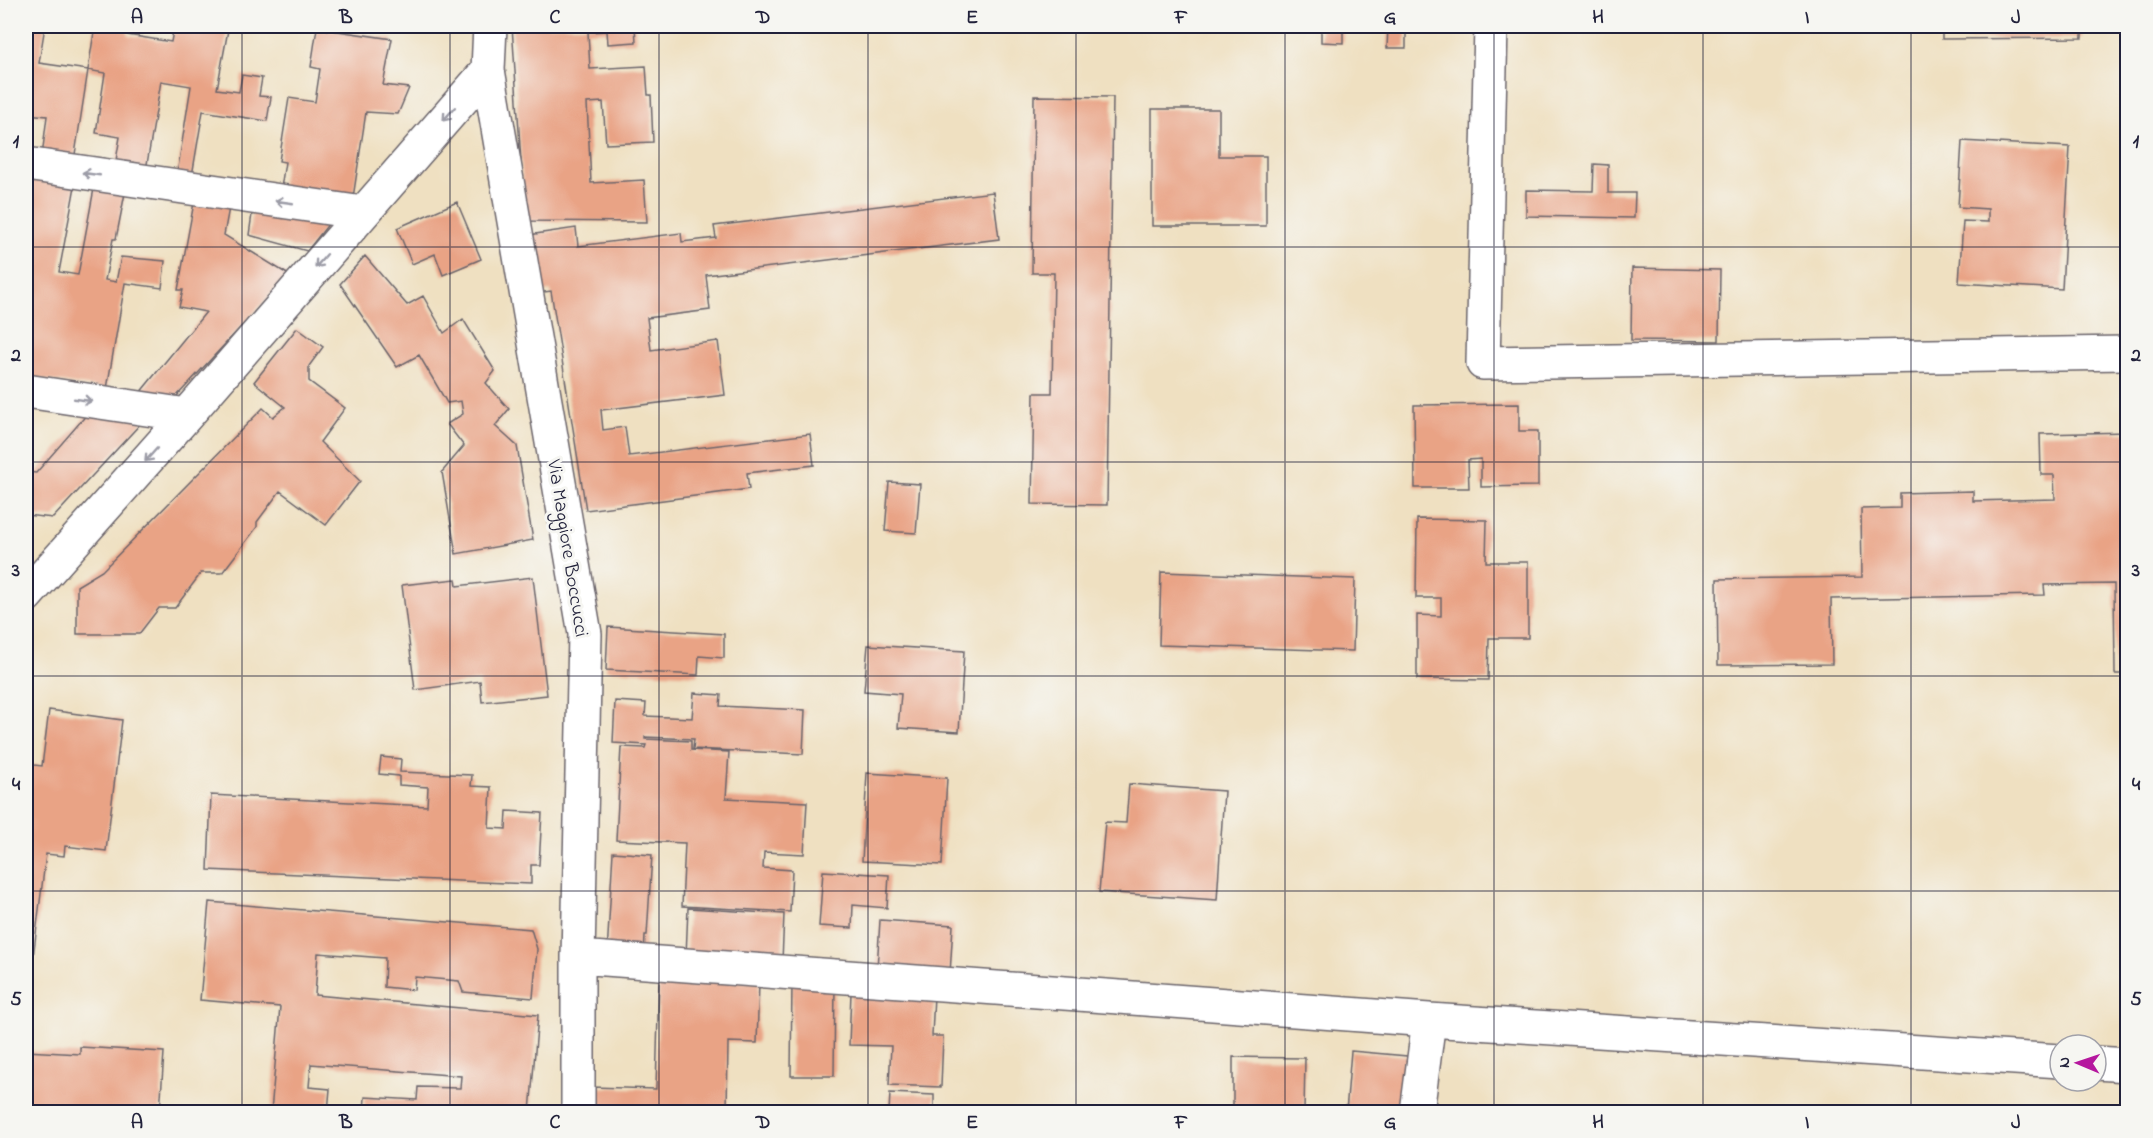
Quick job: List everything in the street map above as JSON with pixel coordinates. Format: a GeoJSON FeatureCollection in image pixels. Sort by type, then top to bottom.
{"type":"FeatureCollection","features":[{"type":"Feature","properties":{"kind":"street","name":"Via Maggiore Boccucci"},"geometry":{"type":"LineString","coordinates":[[490,26],[488,70],[585,634],[578,957],[578,1113]]}},
{"type":"Feature","properties":{"kind":"street"},"geometry":{"type":"LineString","coordinates":[[1491,26],[1483,363],[2127,353]]}},
{"type":"Feature","properties":{"kind":"street"},"geometry":{"type":"LineString","coordinates":[[26,596],[488,70]]}},
{"type":"Feature","properties":{"kind":"street"},"geometry":{"type":"LineString","coordinates":[[26,165],[363,213]]}},
{"type":"Feature","properties":{"kind":"street"},"geometry":{"type":"LineString","coordinates":[[26,391],[187,415]]}},
{"type":"Feature","properties":{"kind":"street"},"geometry":{"type":"LineString","coordinates":[[578,957],[1429,1020],[2048,1059]]}},
{"type":"Feature","properties":{"kind":"street"},"geometry":{"type":"LineString","coordinates":[[1417,1113],[1429,1020]]}},
{"type":"Feature","properties":{"kind":"street"},"geometry":{"type":"LineString","coordinates":[[2108,1064],[2127,1065]]}},
{"type":"Feature","properties":{"kind":"building"},"geometry":{"type":"Polygon","coordinates":[[[26,26],[45,26],[39,63],[88,70],[74,161],[42,156],[47,116],[27,114],[32,84],[26,84],[26,26]]]}},
{"type":"Feature","properties":{"kind":"building"},"geometry":{"type":"Polygon","coordinates":[[[95,26],[129,26],[128,35],[171,42],[174,26],[205,26],[228,30],[217,89],[239,92],[242,75],[262,78],[259,96],[271,97],[267,121],[203,111],[192,176],[177,174],[191,86],[161,81],[146,170],[115,166],[120,137],[96,133],[105,73],[88,70],[95,26]]]}},
{"type":"Feature","properties":{"kind":"building"},"geometry":{"type":"Polygon","coordinates":[[[512,26],[635,26],[636,42],[608,44],[607,31],[588,32],[590,69],[646,66],[648,95],[651,95],[653,142],[606,144],[603,102],[587,103],[591,183],[644,180],[647,222],[525,221],[512,26]]]}},
{"type":"Feature","properties":{"kind":"building"},"geometry":{"type":"Polygon","coordinates":[[[809,26],[873,26],[873,29],[809,29],[809,26]]]}},
{"type":"Feature","properties":{"kind":"building"},"geometry":{"type":"Polygon","coordinates":[[[1321,26],[1343,26],[1343,43],[1321,42],[1321,26]]]}},
{"type":"Feature","properties":{"kind":"building"},"geometry":{"type":"Polygon","coordinates":[[[1388,26],[1406,26],[1406,48],[1387,48],[1388,26]]]}},
{"type":"Feature","properties":{"kind":"building"},"geometry":{"type":"Polygon","coordinates":[[[1942,26],[2082,26],[2082,38],[1942,39],[1942,26]]]}},
{"type":"Feature","properties":{"kind":"building"},"geometry":{"type":"Polygon","coordinates":[[[317,28],[392,39],[383,85],[409,88],[398,114],[366,112],[353,198],[281,188],[285,162],[279,161],[289,98],[315,102],[320,69],[311,67],[317,28]]]}},
{"type":"Feature","properties":{"kind":"building"},"geometry":{"type":"Polygon","coordinates":[[[1034,96],[1113,97],[1107,505],[1032,504],[1034,393],[1052,393],[1054,273],[1032,273],[1034,96]]]}},
{"type":"Feature","properties":{"kind":"building"},"geometry":{"type":"Polygon","coordinates":[[[1152,109],[1219,109],[1219,156],[1266,156],[1266,226],[1152,226],[1152,109]]]}},
{"type":"Feature","properties":{"kind":"building"},"geometry":{"type":"Polygon","coordinates":[[[1962,141],[2070,147],[2062,289],[1959,283],[1963,221],[1988,222],[1988,209],[1958,207],[1962,141]]]}},
{"type":"Feature","properties":{"kind":"building"},"geometry":{"type":"Polygon","coordinates":[[[1594,164],[1608,165],[1608,193],[1635,193],[1634,218],[1526,216],[1526,190],[1593,191],[1594,164]]]}},
{"type":"Feature","properties":{"kind":"building"},"geometry":{"type":"Polygon","coordinates":[[[26,174],[76,181],[59,272],[78,275],[95,183],[126,188],[105,280],[116,282],[121,257],[165,261],[162,288],[125,283],[107,389],[26,377],[26,300],[29,269],[26,268],[26,174]]]}},
{"type":"Feature","properties":{"kind":"building"},"geometry":{"type":"Polygon","coordinates":[[[993,192],[999,239],[706,275],[710,310],[647,318],[651,350],[718,341],[725,395],[601,410],[603,430],[625,427],[629,456],[810,434],[814,465],[747,473],[749,489],[586,510],[551,291],[530,294],[522,236],[576,228],[578,246],[681,233],[682,242],[716,238],[714,226],[993,192]]]}},
{"type":"Feature","properties":{"kind":"building"},"geometry":{"type":"Polygon","coordinates":[[[195,197],[230,202],[224,235],[289,275],[175,398],[139,394],[206,312],[179,307],[183,290],[178,290],[195,197]]]}},
{"type":"Feature","properties":{"kind":"building"},"geometry":{"type":"Polygon","coordinates":[[[457,202],[481,259],[443,275],[435,254],[412,264],[397,228],[457,202]]]}},
{"type":"Feature","properties":{"kind":"building"},"geometry":{"type":"Polygon","coordinates":[[[253,207],[330,222],[307,251],[249,235],[253,207]]]}},
{"type":"Feature","properties":{"kind":"building"},"geometry":{"type":"Polygon","coordinates":[[[365,256],[407,305],[423,296],[444,333],[463,319],[495,371],[486,383],[509,409],[495,426],[517,446],[533,540],[456,554],[442,472],[464,446],[447,424],[463,414],[461,401],[447,403],[419,355],[397,367],[340,284],[365,256]]]}},
{"type":"Feature","properties":{"kind":"building"},"geometry":{"type":"Polygon","coordinates":[[[1632,268],[1720,270],[1719,341],[1631,340],[1632,268]]]}},
{"type":"Feature","properties":{"kind":"building"},"geometry":{"type":"Polygon","coordinates":[[[297,328],[323,347],[309,366],[309,381],[345,408],[320,442],[360,481],[326,525],[280,491],[257,522],[257,527],[222,573],[201,573],[175,608],[159,608],[139,634],[77,634],[77,586],[102,571],[263,408],[273,417],[285,407],[254,382],[297,328]]]}},
{"type":"Feature","properties":{"kind":"building"},"geometry":{"type":"Polygon","coordinates":[[[1519,404],[1519,431],[1538,431],[1538,486],[1481,487],[1481,459],[1468,460],[1469,488],[1415,488],[1414,405],[1519,404]]]}},
{"type":"Feature","properties":{"kind":"building"},"geometry":{"type":"Polygon","coordinates":[[[89,412],[144,420],[53,518],[26,515],[26,472],[36,473],[89,412]]]}},
{"type":"Feature","properties":{"kind":"building"},"geometry":{"type":"Polygon","coordinates":[[[2128,432],[2128,674],[2115,674],[2114,584],[2044,585],[2045,595],[1831,599],[1832,664],[1718,665],[1717,579],[1862,577],[1861,509],[1900,508],[1900,493],[1973,491],[1973,501],[2055,499],[2054,475],[2041,475],[2040,434],[2128,432]]]}},
{"type":"Feature","properties":{"kind":"building"},"geometry":{"type":"Polygon","coordinates":[[[889,482],[920,484],[916,533],[885,531],[889,482]]]}},
{"type":"Feature","properties":{"kind":"building"},"geometry":{"type":"Polygon","coordinates":[[[1417,519],[1487,520],[1486,562],[1528,562],[1528,638],[1489,638],[1488,680],[1417,679],[1417,615],[1441,616],[1441,598],[1416,598],[1417,519]]]}},
{"type":"Feature","properties":{"kind":"building"},"geometry":{"type":"Polygon","coordinates":[[[1161,572],[1355,579],[1353,651],[1159,645],[1161,572]]]}},
{"type":"Feature","properties":{"kind":"building"},"geometry":{"type":"Polygon","coordinates":[[[533,577],[547,695],[482,702],[480,681],[415,690],[402,585],[456,579],[457,586],[533,577]]]}},
{"type":"Feature","properties":{"kind":"building"},"geometry":{"type":"Polygon","coordinates":[[[608,627],[724,634],[724,658],[699,656],[698,675],[606,670],[608,627]]]}},
{"type":"Feature","properties":{"kind":"building"},"geometry":{"type":"Polygon","coordinates":[[[868,645],[964,651],[959,732],[898,728],[901,694],[864,691],[868,645]]]}},
{"type":"Feature","properties":{"kind":"building"},"geometry":{"type":"Polygon","coordinates":[[[694,693],[721,695],[720,706],[805,710],[803,754],[693,749],[694,739],[645,737],[645,739],[691,741],[691,750],[729,752],[726,798],[807,802],[804,854],[764,852],[763,868],[792,870],[790,912],[682,906],[685,843],[616,840],[621,747],[645,748],[646,745],[613,743],[615,701],[646,703],[645,716],[692,718],[694,693]]]}},
{"type":"Feature","properties":{"kind":"building"},"geometry":{"type":"Polygon","coordinates":[[[49,710],[122,720],[106,851],[65,846],[64,856],[46,854],[26,1013],[26,764],[42,766],[49,710]]]}},
{"type":"Feature","properties":{"kind":"building"},"geometry":{"type":"Polygon","coordinates":[[[381,757],[401,759],[400,772],[472,775],[471,786],[491,787],[489,828],[506,829],[507,811],[542,813],[539,865],[531,865],[531,884],[208,870],[211,795],[427,806],[428,787],[399,785],[399,776],[379,774],[381,757]]]}},
{"type":"Feature","properties":{"kind":"building"},"geometry":{"type":"Polygon","coordinates":[[[867,773],[947,778],[942,865],[862,861],[867,773]]]}},
{"type":"Feature","properties":{"kind":"building"},"geometry":{"type":"Polygon","coordinates":[[[1129,784],[1224,791],[1217,900],[1099,892],[1105,822],[1126,823],[1129,784]]]}},
{"type":"Feature","properties":{"kind":"building"},"geometry":{"type":"Polygon","coordinates":[[[613,852],[652,855],[644,955],[607,953],[613,852]]]}},
{"type":"Feature","properties":{"kind":"building"},"geometry":{"type":"Polygon","coordinates":[[[823,871],[889,875],[887,908],[853,905],[852,928],[819,926],[823,871]]]}},
{"type":"Feature","properties":{"kind":"building"},"geometry":{"type":"Polygon","coordinates":[[[209,902],[531,929],[537,949],[533,998],[463,992],[459,981],[415,977],[414,990],[384,987],[385,958],[318,953],[315,995],[538,1015],[530,1112],[364,1112],[365,1097],[417,1100],[418,1087],[460,1088],[461,1076],[311,1064],[309,1087],[330,1089],[328,1112],[271,1112],[280,1007],[200,1000],[209,902]]]}},
{"type":"Feature","properties":{"kind":"building"},"geometry":{"type":"Polygon","coordinates":[[[688,908],[784,914],[782,961],[686,956],[688,908]]]}},
{"type":"Feature","properties":{"kind":"building"},"geometry":{"type":"Polygon","coordinates":[[[880,920],[953,925],[950,974],[877,969],[880,920]]]}},
{"type":"Feature","properties":{"kind":"building"},"geometry":{"type":"Polygon","coordinates":[[[659,978],[759,982],[757,1043],[728,1042],[727,1112],[591,1112],[592,1087],[656,1089],[659,978]]]}},
{"type":"Feature","properties":{"kind":"building"},"geometry":{"type":"Polygon","coordinates":[[[792,981],[835,981],[834,1076],[791,1076],[792,981]]]}},
{"type":"Feature","properties":{"kind":"building"},"geometry":{"type":"Polygon","coordinates":[[[851,992],[934,995],[932,1036],[943,1036],[941,1087],[889,1085],[891,1046],[849,1045],[851,992]]]}},
{"type":"Feature","properties":{"kind":"building"},"geometry":{"type":"Polygon","coordinates":[[[80,1047],[164,1052],[160,1112],[26,1112],[26,1051],[80,1054],[80,1047]]]}},
{"type":"Feature","properties":{"kind":"building"},"geometry":{"type":"Polygon","coordinates":[[[1351,1051],[1407,1056],[1403,1112],[1346,1112],[1351,1051]]]}},
{"type":"Feature","properties":{"kind":"building"},"geometry":{"type":"Polygon","coordinates":[[[1233,1057],[1305,1058],[1304,1112],[1233,1112],[1233,1057]]]}},
{"type":"Feature","properties":{"kind":"building"},"geometry":{"type":"Polygon","coordinates":[[[890,1093],[934,1095],[934,1112],[889,1112],[890,1093]]]}}]}
